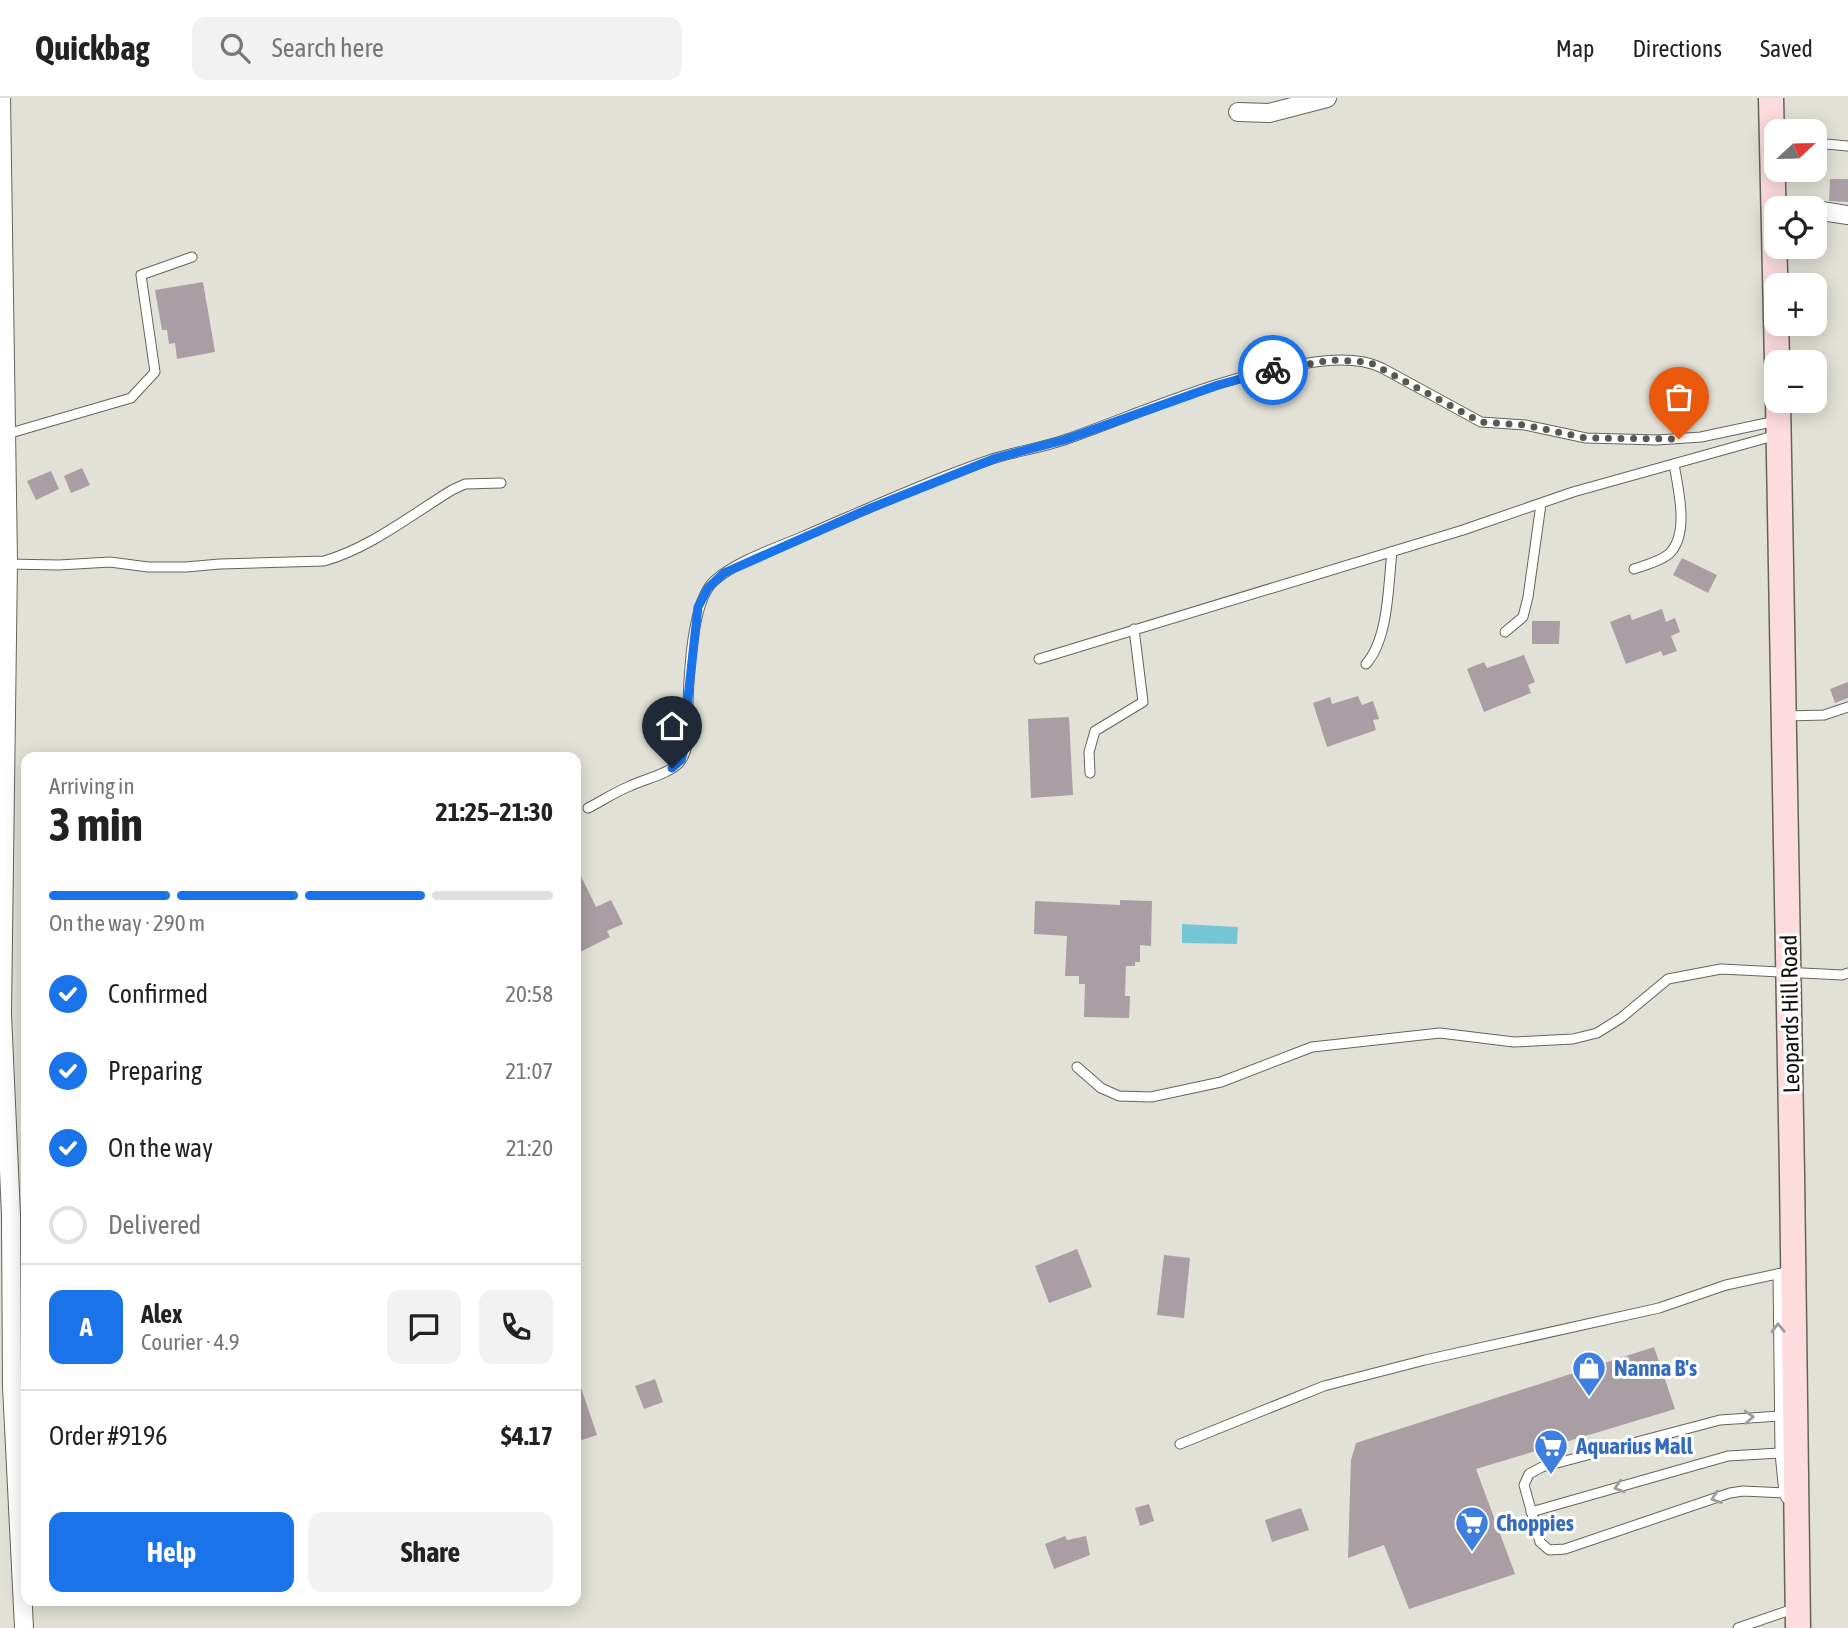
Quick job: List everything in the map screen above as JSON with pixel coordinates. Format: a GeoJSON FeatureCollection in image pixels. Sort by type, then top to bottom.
{"type":"FeatureCollection","features":[{"type":"Feature","properties":{"kind":"main road"},"geometry":{"type":"LineString","coordinates":[[1771,98],[1772,119]]}},
{"type":"Feature","properties":{"kind":"main road"},"geometry":{"type":"LineString","coordinates":[[1774,259],[1777,350]]}},
{"type":"Feature","properties":{"kind":"main road","name":"Leopards Hill Road"},"geometry":{"type":"LineString","coordinates":[[1778,419],[1789,972],[1785,1273],[1797,1452],[1795,1515],[1798,1618]]}},
{"type":"Feature","properties":{"kind":"street"},"geometry":{"type":"LineString","coordinates":[[1,98],[8,434],[4,565],[1,1014],[6,1217],[6,1390],[21,1588]]}},
{"type":"Feature","properties":{"kind":"street"},"geometry":{"type":"LineString","coordinates":[[1238,112],[1269,113],[1327,98]]}},
{"type":"Feature","properties":{"kind":"street"},"geometry":{"type":"LineString","coordinates":[[1827,212],[1848,215]]}},
{"type":"Feature","properties":{"kind":"street"},"geometry":{"type":"LineString","coordinates":[[22,1606],[24,1628]]}},
{"type":"Feature","properties":{"kind":"lane"},"geometry":{"type":"LineString","coordinates":[[1827,144],[1848,146]]}},
{"type":"Feature","properties":{"kind":"lane"},"geometry":{"type":"LineString","coordinates":[[8,434],[131,398],[155,372],[141,275],[192,257]]}},
{"type":"Feature","properties":{"kind":"lane"},"geometry":{"type":"LineString","coordinates":[[588,808],[627,787],[672,768],[681,760],[687,740],[688,698],[698,607],[708,588],[724,573],[938,480],[996,458],[1064,440],[1218,385],[1271,370],[1313,362],[1354,361],[1369,362],[1467,416],[1491,424],[1525,425],[1586,438],[1657,440],[1701,437],[1778,419]]}},
{"type":"Feature","properties":{"kind":"lane"},"geometry":{"type":"LineString","coordinates":[[1039,659],[1674,464],[1778,419]]}},
{"type":"Feature","properties":{"kind":"lane"},"geometry":{"type":"LineString","coordinates":[[1634,569],[1662,559],[1672,551],[1682,522],[1674,464]]}},
{"type":"Feature","properties":{"kind":"lane"},"geometry":{"type":"LineString","coordinates":[[4,565],[110,562],[148,567],[186,567],[324,561],[362,546],[465,484],[501,483]]}},
{"type":"Feature","properties":{"kind":"lane"},"geometry":{"type":"LineString","coordinates":[[1505,632],[1523,617],[1541,503]]}},
{"type":"Feature","properties":{"kind":"lane"},"geometry":{"type":"LineString","coordinates":[[1366,664],[1375,653],[1382,631],[1392,552]]}},
{"type":"Feature","properties":{"kind":"lane"},"geometry":{"type":"LineString","coordinates":[[1090,773],[1089,752],[1095,731],[1143,702],[1134,629]]}},
{"type":"Feature","properties":{"kind":"lane"},"geometry":{"type":"LineString","coordinates":[[1784,716],[1824,715],[1848,707]]}},
{"type":"Feature","properties":{"kind":"lane"},"geometry":{"type":"LineString","coordinates":[[1077,1067],[1101,1088],[1119,1096],[1151,1097],[1221,1082],[1312,1047],[1440,1033],[1514,1042],[1573,1039],[1597,1033],[1621,1018],[1668,979],[1721,969],[1842,975],[1848,973]]}},
{"type":"Feature","properties":{"kind":"lane"},"geometry":{"type":"LineString","coordinates":[[1180,1444],[1324,1386],[1426,1360],[1659,1308],[1726,1285],[1785,1273],[1780,1453],[1784,1493],[1795,1515]]}},
{"type":"Feature","properties":{"kind":"lane"},"geometry":{"type":"LineString","coordinates":[[1780,1416],[1720,1420],[1542,1467],[1529,1474],[1524,1485],[1539,1542],[1549,1550],[1565,1549],[1730,1493],[1784,1493]]}},
{"type":"Feature","properties":{"kind":"lane"},"geometry":{"type":"LineString","coordinates":[[1531,1512],[1728,1456],[1780,1453]]}},
{"type":"Feature","properties":{"kind":"lane"},"geometry":{"type":"LineString","coordinates":[[1738,1628],[1798,1618]]}},
{"type":"Feature","properties":{"kind":"water"},"geometry":{"type":"Polygon","coordinates":[[[1182,924],[1238,927],[1237,944],[1182,943],[1182,924]]]}},
{"type":"Feature","properties":{"kind":"building"},"geometry":{"type":"Polygon","coordinates":[[[1830,179],[1848,179],[1848,202],[1829,201],[1830,179]]]}},
{"type":"Feature","properties":{"kind":"building"},"geometry":{"type":"Polygon","coordinates":[[[203,282],[215,352],[177,359],[175,343],[169,344],[167,330],[162,330],[155,290],[203,282]]]}},
{"type":"Feature","properties":{"kind":"building"},"geometry":{"type":"Polygon","coordinates":[[[82,468],[90,485],[71,493],[64,476],[82,468]]]}},
{"type":"Feature","properties":{"kind":"building"},"geometry":{"type":"Polygon","coordinates":[[[51,471],[59,489],[36,500],[27,481],[51,471]]]}},
{"type":"Feature","properties":{"kind":"building"},"geometry":{"type":"Polygon","coordinates":[[[1682,558],[1717,575],[1708,593],[1673,575],[1682,558]]]}},
{"type":"Feature","properties":{"kind":"building"},"geometry":{"type":"Polygon","coordinates":[[[1662,609],[1666,622],[1675,618],[1680,632],[1671,636],[1677,651],[1663,656],[1661,651],[1626,664],[1610,622],[1630,614],[1632,620],[1662,609]]]}},
{"type":"Feature","properties":{"kind":"building"},"geometry":{"type":"Polygon","coordinates":[[[1532,621],[1560,621],[1559,644],[1532,644],[1532,621]]]}},
{"type":"Feature","properties":{"kind":"building"},"geometry":{"type":"Polygon","coordinates":[[[1524,655],[1535,682],[1528,685],[1531,693],[1484,712],[1467,669],[1484,662],[1487,668],[1524,655]]]}},
{"type":"Feature","properties":{"kind":"building"},"geometry":{"type":"Polygon","coordinates":[[[1848,682],[1848,698],[1835,703],[1830,689],[1848,682]]]}},
{"type":"Feature","properties":{"kind":"building"},"geometry":{"type":"Polygon","coordinates":[[[1358,696],[1362,705],[1373,701],[1379,719],[1373,720],[1376,730],[1327,747],[1313,703],[1330,697],[1332,704],[1358,696]]]}},
{"type":"Feature","properties":{"kind":"building"},"geometry":{"type":"Polygon","coordinates":[[[1069,717],[1073,795],[1031,798],[1028,719],[1069,717]]]}},
{"type":"Feature","properties":{"kind":"building"},"geometry":{"type":"Polygon","coordinates":[[[581,876],[596,907],[611,900],[623,924],[607,931],[610,937],[581,952],[581,876]]]}},
{"type":"Feature","properties":{"kind":"building"},"geometry":{"type":"Polygon","coordinates":[[[1120,900],[1152,901],[1151,946],[1140,945],[1140,962],[1135,962],[1135,966],[1126,966],[1125,996],[1130,996],[1129,1018],[1084,1017],[1085,984],[1079,984],[1079,976],[1065,976],[1067,936],[1034,934],[1035,901],[1120,905],[1120,900]]]}},
{"type":"Feature","properties":{"kind":"building"},"geometry":{"type":"Polygon","coordinates":[[[1077,1249],[1092,1287],[1049,1303],[1035,1266],[1077,1249]]]}},
{"type":"Feature","properties":{"kind":"building"},"geometry":{"type":"Polygon","coordinates":[[[1164,1255],[1190,1258],[1184,1318],[1157,1315],[1164,1255]]]}},
{"type":"Feature","properties":{"kind":"building"},"geometry":{"type":"Polygon","coordinates":[[[1654,1347],[1675,1409],[1476,1469],[1515,1574],[1409,1609],[1384,1545],[1348,1558],[1351,1460],[1356,1443],[1654,1347]]]}},
{"type":"Feature","properties":{"kind":"building"},"geometry":{"type":"Polygon","coordinates":[[[655,1379],[663,1402],[644,1409],[635,1386],[655,1379]]]}},
{"type":"Feature","properties":{"kind":"building"},"geometry":{"type":"Polygon","coordinates":[[[581,1388],[597,1435],[581,1440],[581,1388]]]}},
{"type":"Feature","properties":{"kind":"building"},"geometry":{"type":"Polygon","coordinates":[[[1149,1504],[1154,1521],[1140,1526],[1135,1508],[1149,1504]]]}},
{"type":"Feature","properties":{"kind":"building"},"geometry":{"type":"Polygon","coordinates":[[[1301,1508],[1309,1530],[1272,1542],[1265,1520],[1301,1508]]]}},
{"type":"Feature","properties":{"kind":"building"},"geometry":{"type":"Polygon","coordinates":[[[1065,1536],[1067,1540],[1086,1536],[1090,1555],[1054,1569],[1045,1544],[1065,1536]]]}},
{"type":"Feature","properties":{"kind":"way so far"},"geometry":{"type":"LineString","coordinates":[[1273,370],[1332,360],[1369,362],[1481,422],[1525,425],[1586,438],[1679,439]]}},
{"type":"Feature","properties":{"kind":"place","name":"Nanna B's"},"geometry":{"type":"Point","coordinates":[1589,1398]}},
{"type":"Feature","properties":{"kind":"place","name":"Aquarius Mall"},"geometry":{"type":"Point","coordinates":[1551,1476]}},
{"type":"Feature","properties":{"kind":"place","name":"Choppies"},"geometry":{"type":"Point","coordinates":[1472,1553]}},
{"type":"Feature","properties":{"kind":"route"},"geometry":{"type":"LineString","coordinates":[[672,768],[681,760],[686,749],[688,698],[698,607],[708,588],[724,573],[866,510],[996,458],[1064,440],[1218,385],[1273,370]]}}]}
